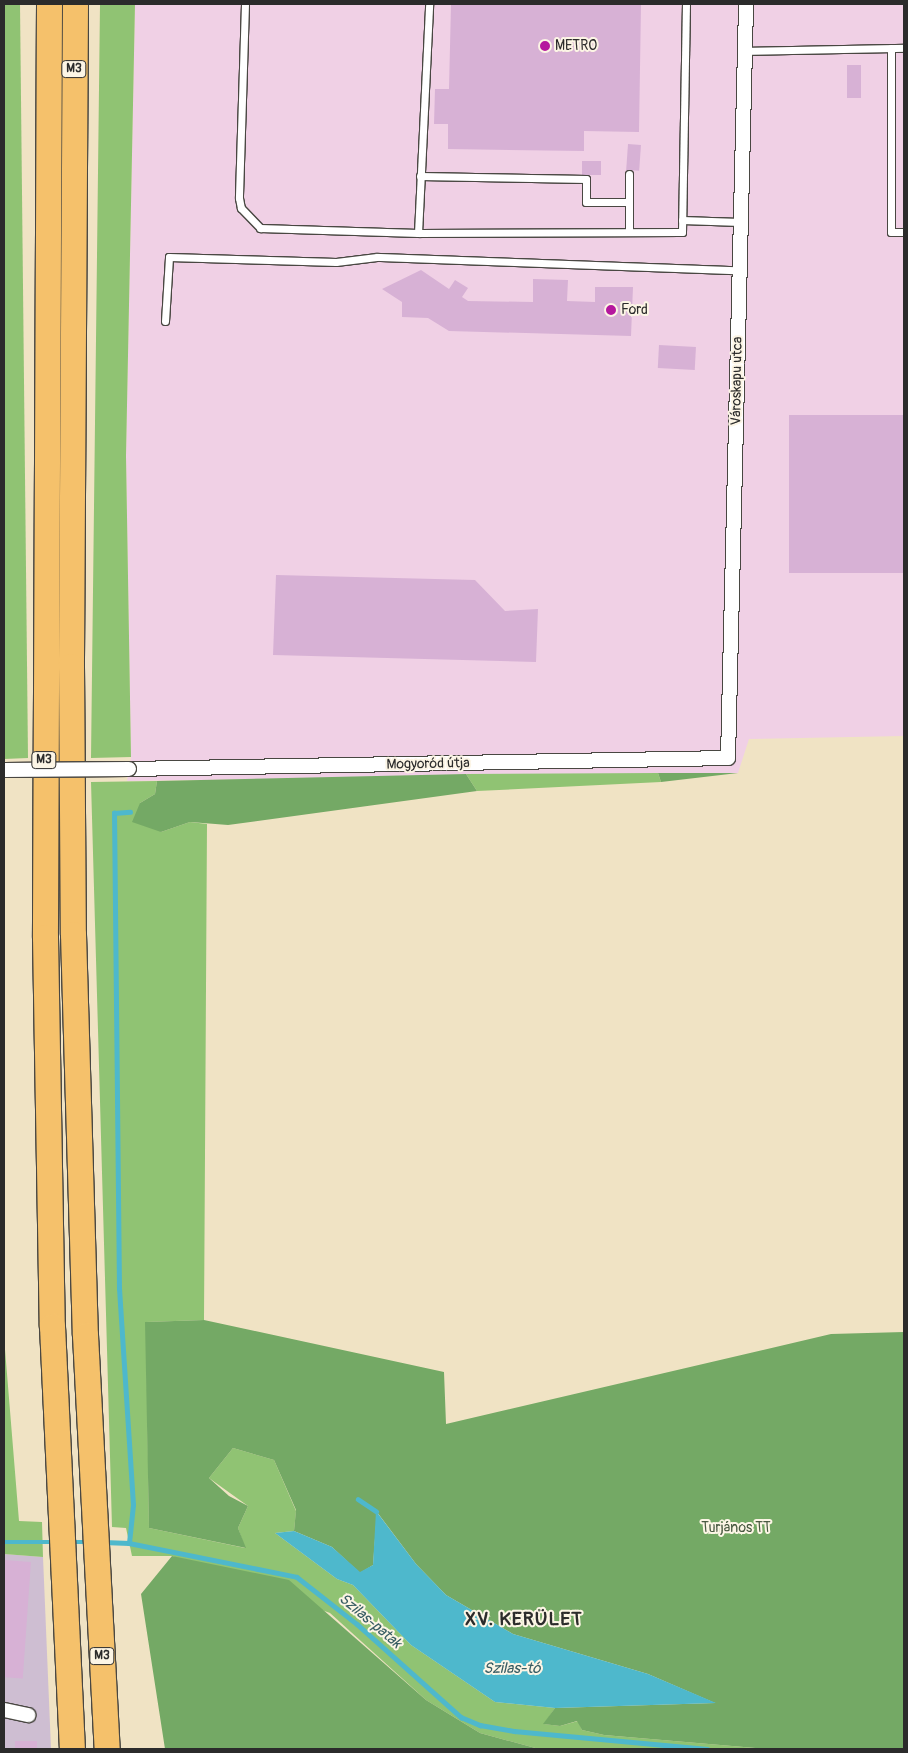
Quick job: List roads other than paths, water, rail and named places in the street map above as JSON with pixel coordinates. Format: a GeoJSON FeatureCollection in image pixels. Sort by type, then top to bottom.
{"type":"FeatureCollection","features":[{"type":"Feature","properties":{"kind":"highway"},"geometry":{"type":"LineString","coordinates":[[34,4],[35,62],[48,114]]}},
{"type":"Feature","properties":{"kind":"highway","name":"M3"},"geometry":{"type":"LineString","coordinates":[[49,4],[45,937],[52,1326],[72,1749]]}},
{"type":"Feature","properties":{"kind":"highway","name":"M3"},"geometry":{"type":"LineString","coordinates":[[75,4],[71,676],[73,934],[85,1335],[107,1749]]}},
{"type":"Feature","properties":{"kind":"highway"},"geometry":{"type":"LineString","coordinates":[[73,134],[85,72],[90,4]]}},
{"type":"Feature","properties":{"kind":"street","name":"Városkapu utca"},"geometry":{"type":"LineString","coordinates":[[728,758],[746,4]]}},
{"type":"Feature","properties":{"kind":"street","name":"Mogyoród útja"},"geometry":{"type":"LineString","coordinates":[[4,770],[728,758]]}},
{"type":"Feature","properties":{"kind":"street"},"geometry":{"type":"LineString","coordinates":[[4,1710],[28,1715]]}},
{"type":"Feature","properties":{"kind":"lane"},"geometry":{"type":"LineString","coordinates":[[245,4],[239,198],[241,208],[260,228],[418,233],[682,232],[686,4]]}},
{"type":"Feature","properties":{"kind":"lane"},"geometry":{"type":"LineString","coordinates":[[418,233],[429,4]]}},
{"type":"Feature","properties":{"kind":"lane"},"geometry":{"type":"LineString","coordinates":[[892,48],[891,232],[904,232]]}},
{"type":"Feature","properties":{"kind":"lane"},"geometry":{"type":"LineString","coordinates":[[744,51],[904,48]]}},
{"type":"Feature","properties":{"kind":"lane"},"geometry":{"type":"LineString","coordinates":[[629,174],[629,232]]}},
{"type":"Feature","properties":{"kind":"lane"},"geometry":{"type":"LineString","coordinates":[[420,176],[586,179],[586,202],[629,202]]}},
{"type":"Feature","properties":{"kind":"lane"},"geometry":{"type":"LineString","coordinates":[[682,220],[740,222]]}},
{"type":"Feature","properties":{"kind":"lane"},"geometry":{"type":"LineString","coordinates":[[165,320],[170,257],[336,262],[377,257],[739,270]]}},
{"type":"Feature","properties":{"kind":"water","name":"Szilas-tó"},"geometry":{"type":"Polygon","coordinates":[[[376,1511],[416,1564],[446,1595],[513,1634],[648,1674],[716,1703],[555,1708],[495,1702],[411,1645],[353,1585],[337,1579],[275,1533],[294,1531],[332,1547],[360,1572],[373,1565],[376,1511]]]}},
{"type":"Feature","properties":{"kind":"waterway"},"geometry":{"type":"LineString","coordinates":[[129,1543],[133,1505],[119,1289],[114,813],[130,812]]}},
{"type":"Feature","properties":{"kind":"waterway"},"geometry":{"type":"LineString","coordinates":[[358,1499],[376,1511]]}},
{"type":"Feature","properties":{"kind":"waterway","name":"Szilas-patak"},"geometry":{"type":"LineString","coordinates":[[4,1542],[55,1542]]}},
{"type":"Feature","properties":{"kind":"waterway","name":"Szilas-patak"},"geometry":{"type":"LineString","coordinates":[[70,1542],[87,1542]]}},
{"type":"Feature","properties":{"kind":"waterway","name":"Szilas-patak"},"geometry":{"type":"LineString","coordinates":[[103,1542],[129,1543],[297,1577],[357,1624],[461,1717],[480,1725],[514,1731],[707,1749]]}},
{"type":"Feature","properties":{"kind":"place","name":"METRO"},"geometry":{"type":"Point","coordinates":[545,46]}},
{"type":"Feature","properties":{"kind":"place","name":"Ford"},"geometry":{"type":"Point","coordinates":[611,310]}},
{"type":"Feature","properties":{"kind":"district","name":"XV. KERÜLET"},"geometry":{"type":"Point","coordinates":[524,1620]}},
{"type":"Feature","properties":{"kind":"park label","name":"Turjános TT"},"geometry":{"type":"Point","coordinates":[736,1528]}}]}
